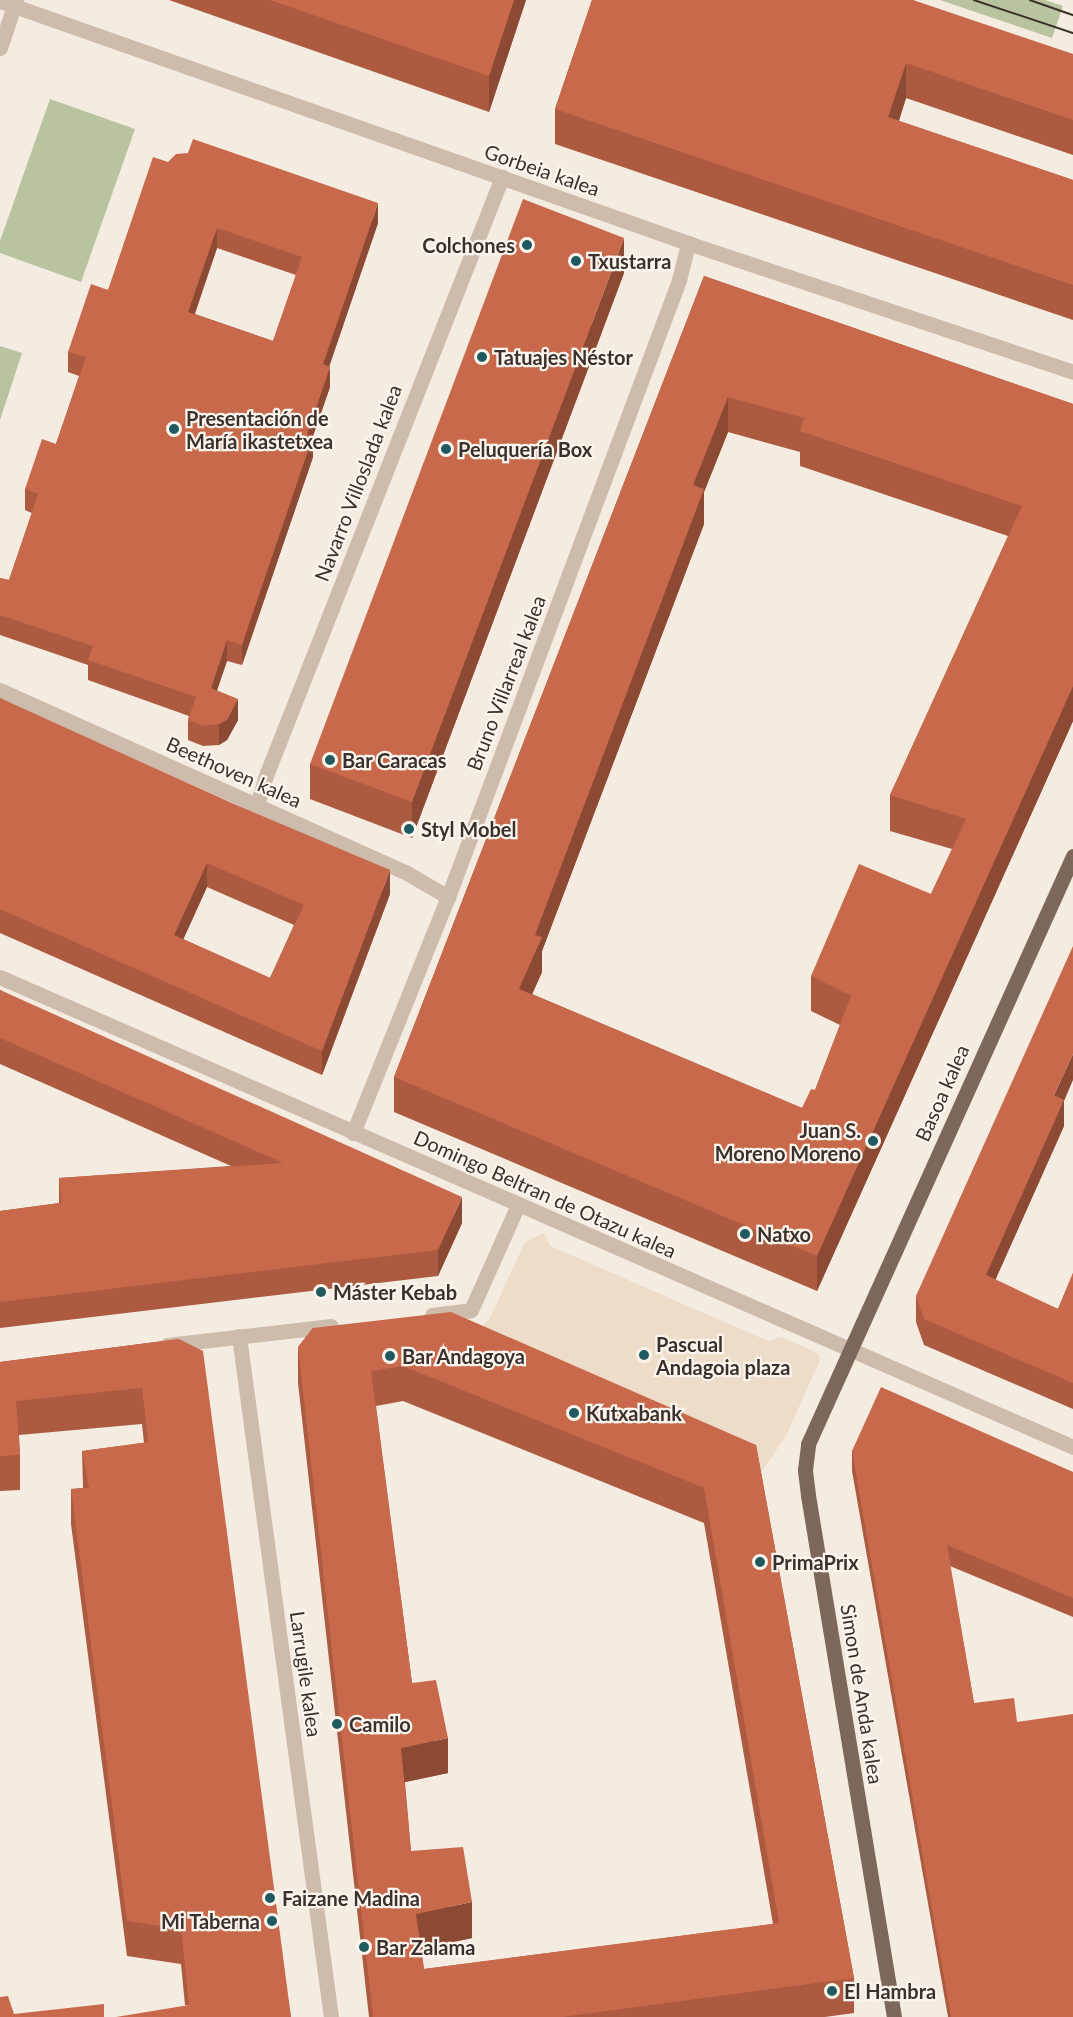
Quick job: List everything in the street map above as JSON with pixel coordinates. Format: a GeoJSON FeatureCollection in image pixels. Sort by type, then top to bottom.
{"type":"FeatureCollection","features":[{"type":"Feature","properties":{"kind":"main road","name":"Basoa kalea"},"geometry":{"type":"LineString","coordinates":[[850,1349],[1073,856]]}},
{"type":"Feature","properties":{"kind":"main road","name":"Simon de Anda kalea"},"geometry":{"type":"LineString","coordinates":[[850,1349],[808,1444],[805,1470],[894,2017]]}},
{"type":"Feature","properties":{"kind":"street"},"geometry":{"type":"LineString","coordinates":[[0,48],[10,2]]}},
{"type":"Feature","properties":{"kind":"street","name":"Gorbeia kalea"},"geometry":{"type":"LineString","coordinates":[[10,2],[688,243],[1073,372]]}},
{"type":"Feature","properties":{"kind":"street","name":"Navarro Villoslada kalea"},"geometry":{"type":"LineString","coordinates":[[257,805],[267,773],[502,177]]}},
{"type":"Feature","properties":{"kind":"street","name":"Bruno Villarreal kalea"},"geometry":{"type":"LineString","coordinates":[[352,1133],[448,897],[679,280],[688,243]]}},
{"type":"Feature","properties":{"kind":"street","name":"Beethoven kalea"},"geometry":{"type":"LineString","coordinates":[[0,690],[407,873],[448,897]]}},
{"type":"Feature","properties":{"kind":"street","name":"Domingo Beltran de Otazu kalea"},"geometry":{"type":"LineString","coordinates":[[0,977],[1073,1448]]}},
{"type":"Feature","properties":{"kind":"street"},"geometry":{"type":"LineString","coordinates":[[413,1317],[471,1310],[518,1205]]}},
{"type":"Feature","properties":{"kind":"street"},"geometry":{"type":"LineString","coordinates":[[148,1347],[343,1325]]}},
{"type":"Feature","properties":{"kind":"street","name":"Larrugile kalea"},"geometry":{"type":"LineString","coordinates":[[239,1336],[331,2017]]}},
{"type":"Feature","properties":{"kind":"green space"},"geometry":{"type":"Polygon","coordinates":[[[940,0],[1045,0],[1063,6],[1052,38],[940,0]]]}},
{"type":"Feature","properties":{"kind":"green space"},"geometry":{"type":"Polygon","coordinates":[[[50,99],[135,129],[81,282],[0,253],[0,241],[50,99]]]}},
{"type":"Feature","properties":{"kind":"green space"},"geometry":{"type":"Polygon","coordinates":[[[0,346],[22,353],[0,420],[0,346]]]}},
{"type":"Feature","properties":{"kind":"shaded area","name":"Pascual Andagoia plaza"},"geometry":{"type":"Polygon","coordinates":[[[544,1233],[550,1246],[768,1341],[782,1337],[819,1354],[820,1360],[786,1436],[756,1480],[482,1327],[490,1318],[525,1242],[544,1233]]]}},
{"type":"Feature","properties":{"kind":"building"},"geometry":{"type":"Polygon","coordinates":[[[270,0],[514,0],[489,76],[270,0]]]}},
{"type":"Feature","properties":{"kind":"building"},"geometry":{"type":"Polygon","coordinates":[[[592,0],[913,0],[1073,54],[1073,120],[906,63],[888,117],[1073,180],[1073,285],[555,109],[592,0]]]}},
{"type":"Feature","properties":{"kind":"building"},"geometry":{"type":"Polygon","coordinates":[[[193,139],[378,203],[323,364],[330,367],[307,434],[313,436],[242,645],[227,640],[211,688],[238,699],[227,720],[219,724],[203,726],[188,720],[196,697],[88,660],[93,646],[0,615],[0,578],[9,580],[38,494],[25,489],[42,439],[56,444],[86,357],[68,352],[91,284],[108,290],[153,157],[168,162],[176,154],[188,153],[193,139]],[[217,228],[188,312],[273,341],[302,257],[217,228]]]}},
{"type":"Feature","properties":{"kind":"building"},"geometry":{"type":"Polygon","coordinates":[[[523,199],[624,238],[412,802],[310,764],[523,199]]]}},
{"type":"Feature","properties":{"kind":"building"},"geometry":{"type":"Polygon","coordinates":[[[704,276],[1073,404],[1073,686],[817,1256],[394,1077],[704,276]],[[728,397],[693,485],[704,489],[535,935],[542,937],[519,989],[802,1108],[811,1089],[815,1090],[851,996],[811,976],[859,864],[931,894],[966,819],[890,795],[1022,506],[800,431],[804,418],[728,397]]]}},
{"type":"Feature","properties":{"kind":"building"},"geometry":{"type":"Polygon","coordinates":[[[0,698],[234,804],[390,870],[322,1051],[0,909],[0,698]],[[207,863],[174,935],[270,978],[304,905],[207,863]]]}},
{"type":"Feature","properties":{"kind":"building"},"geometry":{"type":"Polygon","coordinates":[[[1073,946],[1073,1054],[1054,1095],[1064,1100],[986,1275],[1058,1309],[1073,1273],[1073,1383],[924,1319],[916,1296],[1073,946]]]}},
{"type":"Feature","properties":{"kind":"building"},"geometry":{"type":"Polygon","coordinates":[[[0,990],[462,1197],[438,1250],[0,1302],[0,1211],[61,1203],[59,1178],[283,1163],[0,1038],[0,990]]]}},
{"type":"Feature","properties":{"kind":"building"},"geometry":{"type":"Polygon","coordinates":[[[451,1312],[756,1445],[854,1978],[562,2017],[373,2017],[298,1347],[313,1328],[451,1312]],[[403,1366],[371,1371],[412,1683],[436,1680],[448,1738],[401,1748],[411,1851],[463,1847],[472,1902],[416,1914],[424,1969],[779,1923],[704,1488],[403,1366]]]}},
{"type":"Feature","properties":{"kind":"building"},"geometry":{"type":"Polygon","coordinates":[[[179,1339],[203,1351],[291,2017],[116,2017],[189,2005],[181,1929],[127,1921],[71,1489],[89,1488],[82,1451],[148,1442],[142,1388],[16,1401],[20,1455],[0,1456],[0,1362],[179,1339]]]}},
{"type":"Feature","properties":{"kind":"building"},"geometry":{"type":"Polygon","coordinates":[[[881,1387],[1073,1472],[1073,1598],[947,1545],[974,1703],[1014,1698],[1017,1722],[1073,1714],[1073,2017],[951,2017],[852,1451],[881,1387]]]}},
{"type":"Feature","properties":{"kind":"building"},"geometry":{"type":"Polygon","coordinates":[[[8,1996],[14,2014],[104,2004],[104,2017],[0,2017],[0,1997],[8,1996]]]}},
{"type":"Feature","properties":{"kind":"tram line"},"geometry":{"type":"LineString","coordinates":[[974,0],[1073,33]]}},
{"type":"Feature","properties":{"kind":"tram line"},"geometry":{"type":"LineString","coordinates":[[1030,0],[1073,15]]}},
{"type":"Feature","properties":{"kind":"place","name":"Colchones"},"geometry":{"type":"Point","coordinates":[527,245]}},
{"type":"Feature","properties":{"kind":"place","name":"Txustarra"},"geometry":{"type":"Point","coordinates":[576,261]}},
{"type":"Feature","properties":{"kind":"place","name":"Tatuajes Néstor"},"geometry":{"type":"Point","coordinates":[482,357]}},
{"type":"Feature","properties":{"kind":"place","name":"Presentación de María ikastetxea"},"geometry":{"type":"Point","coordinates":[174,429]}},
{"type":"Feature","properties":{"kind":"place","name":"Peluquería Box"},"geometry":{"type":"Point","coordinates":[446,449]}},
{"type":"Feature","properties":{"kind":"place","name":"Bar Caracas"},"geometry":{"type":"Point","coordinates":[330,760]}},
{"type":"Feature","properties":{"kind":"place","name":"Styl Mobel"},"geometry":{"type":"Point","coordinates":[409,829]}},
{"type":"Feature","properties":{"kind":"place","name":"Juan S. Moreno Moreno"},"geometry":{"type":"Point","coordinates":[873,1141]}},
{"type":"Feature","properties":{"kind":"place","name":"Natxo"},"geometry":{"type":"Point","coordinates":[745,1234]}},
{"type":"Feature","properties":{"kind":"place","name":"Máster Kebab"},"geometry":{"type":"Point","coordinates":[321,1292]}},
{"type":"Feature","properties":{"kind":"place","name":"Pascual Andagoia plaza"},"geometry":{"type":"Point","coordinates":[644,1355]}},
{"type":"Feature","properties":{"kind":"place","name":"Bar Andagoya"},"geometry":{"type":"Point","coordinates":[390,1356]}},
{"type":"Feature","properties":{"kind":"place","name":"Kutxabank"},"geometry":{"type":"Point","coordinates":[574,1413]}},
{"type":"Feature","properties":{"kind":"place","name":"PrimaPrix"},"geometry":{"type":"Point","coordinates":[760,1562]}},
{"type":"Feature","properties":{"kind":"place","name":"Camilo"},"geometry":{"type":"Point","coordinates":[337,1724]}},
{"type":"Feature","properties":{"kind":"place","name":"Faizane Madina"},"geometry":{"type":"Point","coordinates":[270,1898]}},
{"type":"Feature","properties":{"kind":"place","name":"Mi Taberna"},"geometry":{"type":"Point","coordinates":[272,1921]}},
{"type":"Feature","properties":{"kind":"place","name":"Bar Zalama"},"geometry":{"type":"Point","coordinates":[364,1947]}},
{"type":"Feature","properties":{"kind":"place","name":"El Hambra"},"geometry":{"type":"Point","coordinates":[832,1991]}}]}
